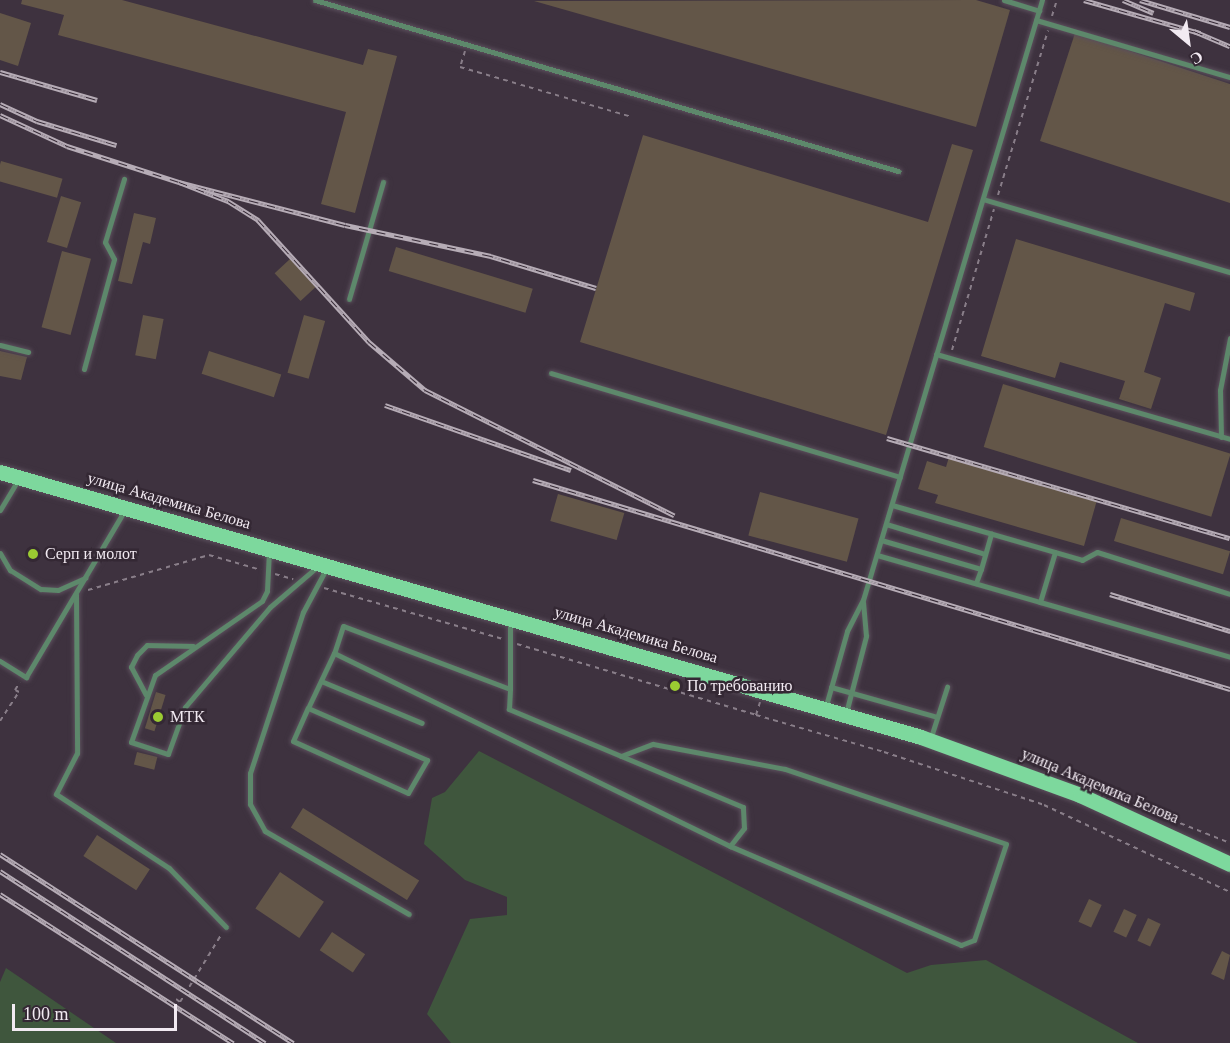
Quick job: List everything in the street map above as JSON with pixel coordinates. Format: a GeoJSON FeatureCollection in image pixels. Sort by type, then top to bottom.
{"type":"FeatureCollection","features":[{"type":"Feature","properties":{"kind":"main road","name":"улица Академика Белова"},"geometry":{"type":"LineString","coordinates":[[0,472],[930,740],[1080,795],[1230,864]]}},
{"type":"Feature","properties":{"kind":"lane"},"geometry":{"type":"LineString","coordinates":[[315,0],[898,171]]}},
{"type":"Feature","properties":{"kind":"lane"},"geometry":{"type":"LineString","coordinates":[[1004,0],[1039,10]]}},
{"type":"Feature","properties":{"kind":"lane"},"geometry":{"type":"LineString","coordinates":[[824,711],[847,631],[863,600],[877,555],[1042,0]]}},
{"type":"Feature","properties":{"kind":"lane"},"geometry":{"type":"LineString","coordinates":[[1036,20],[1230,77]]}},
{"type":"Feature","properties":{"kind":"lane"},"geometry":{"type":"LineString","coordinates":[[84,369],[114,259],[105,242],[124,179]]}},
{"type":"Feature","properties":{"kind":"lane"},"geometry":{"type":"LineString","coordinates":[[349,299],[383,182]]}},
{"type":"Feature","properties":{"kind":"lane"},"geometry":{"type":"LineString","coordinates":[[983,199],[1230,272]]}},
{"type":"Feature","properties":{"kind":"lane"},"geometry":{"type":"LineString","coordinates":[[1221,437],[1220,382],[1230,338]]}},
{"type":"Feature","properties":{"kind":"lane"},"geometry":{"type":"LineString","coordinates":[[0,345],[28,352]]}},
{"type":"Feature","properties":{"kind":"lane"},"geometry":{"type":"LineString","coordinates":[[936,354],[1230,440]]}},
{"type":"Feature","properties":{"kind":"lane"},"geometry":{"type":"LineString","coordinates":[[551,373],[900,477]]}},
{"type":"Feature","properties":{"kind":"lane"},"geometry":{"type":"LineString","coordinates":[[0,510],[20,477]]}},
{"type":"Feature","properties":{"kind":"lane"},"geometry":{"type":"LineString","coordinates":[[892,505],[1082,560],[1098,552],[1230,594]]}},
{"type":"Feature","properties":{"kind":"lane"},"geometry":{"type":"LineString","coordinates":[[0,661],[24,676],[76,594],[126,507]]}},
{"type":"Feature","properties":{"kind":"lane"},"geometry":{"type":"LineString","coordinates":[[886,524],[985,554]]}},
{"type":"Feature","properties":{"kind":"lane"},"geometry":{"type":"LineString","coordinates":[[976,583],[991,534]]}},
{"type":"Feature","properties":{"kind":"lane"},"geometry":{"type":"LineString","coordinates":[[881,540],[981,569]]}},
{"type":"Feature","properties":{"kind":"lane"},"geometry":{"type":"LineString","coordinates":[[269,549],[267,591],[262,601],[248,614],[193,646],[155,675],[131,742],[168,754],[185,707],[270,607],[300,581],[325,564]]}},
{"type":"Feature","properties":{"kind":"lane"},"geometry":{"type":"LineString","coordinates":[[1040,602],[1055,552]]}},
{"type":"Feature","properties":{"kind":"lane"},"geometry":{"type":"LineString","coordinates":[[0,553],[10,570],[40,589],[58,590],[86,577]]}},
{"type":"Feature","properties":{"kind":"lane"},"geometry":{"type":"LineString","coordinates":[[877,555],[1230,657]]}},
{"type":"Feature","properties":{"kind":"lane"},"geometry":{"type":"LineString","coordinates":[[325,564],[317,586],[303,612],[250,773],[250,804],[265,831],[409,914]]}},
{"type":"Feature","properties":{"kind":"lane"},"geometry":{"type":"LineString","coordinates":[[76,594],[77,753],[56,795],[169,868],[226,927]]}},
{"type":"Feature","properties":{"kind":"lane"},"geometry":{"type":"LineString","coordinates":[[845,717],[866,636],[863,600]]}},
{"type":"Feature","properties":{"kind":"lane"},"geometry":{"type":"LineString","coordinates":[[510,618],[509,709],[743,807],[744,828],[730,846]]}},
{"type":"Feature","properties":{"kind":"lane"},"geometry":{"type":"LineString","coordinates":[[308,708],[427,760],[408,793],[293,741],[308,708],[321,681],[334,652],[343,626],[510,689]]}},
{"type":"Feature","properties":{"kind":"lane"},"geometry":{"type":"LineString","coordinates":[[146,695],[131,667],[137,654],[147,645],[193,646]]}},
{"type":"Feature","properties":{"kind":"lane"},"geometry":{"type":"LineString","coordinates":[[334,652],[730,846],[961,945],[974,940],[1006,844],[785,769],[653,744],[621,756]]}},
{"type":"Feature","properties":{"kind":"lane"},"geometry":{"type":"LineString","coordinates":[[321,681],[422,723]]}},
{"type":"Feature","properties":{"kind":"lane"},"geometry":{"type":"LineString","coordinates":[[831,687],[938,717]]}},
{"type":"Feature","properties":{"kind":"lane"},"geometry":{"type":"LineString","coordinates":[[930,740],[947,687]]}},
{"type":"Feature","properties":{"kind":"path"},"geometry":{"type":"LineString","coordinates":[[949,358],[1057,0]]}},
{"type":"Feature","properties":{"kind":"path"},"geometry":{"type":"LineString","coordinates":[[466,45],[460,67],[629,116]]}},
{"type":"Feature","properties":{"kind":"path"},"geometry":{"type":"LineString","coordinates":[[76,594],[209,555],[300,581]]}},
{"type":"Feature","properties":{"kind":"path"},"geometry":{"type":"LineString","coordinates":[[317,586],[884,752],[1044,805],[1230,892]]}},
{"type":"Feature","properties":{"kind":"path"},"geometry":{"type":"LineString","coordinates":[[0,721],[24,676]]}},
{"type":"Feature","properties":{"kind":"path"},"geometry":{"type":"LineString","coordinates":[[756,715],[763,691]]}},
{"type":"Feature","properties":{"kind":"path"},"geometry":{"type":"LineString","coordinates":[[176,999],[180,1002],[226,927]]}},
{"type":"Feature","properties":{"kind":"green space"},"geometry":{"type":"Polygon","coordinates":[[[479,751],[907,973],[931,965],[986,960],[1138,1043],[451,1043],[427,1014],[470,919],[507,915],[507,897],[465,880],[424,844],[432,798],[445,792],[479,751]]]}},
{"type":"Feature","properties":{"kind":"green space"},"geometry":{"type":"Polygon","coordinates":[[[6,968],[116,1043],[0,1043],[0,982],[6,968]]]}},
{"type":"Feature","properties":{"kind":"building"},"geometry":{"type":"Polygon","coordinates":[[[22,0],[122,0],[363,65],[368,49],[397,56],[355,213],[321,204],[346,112],[58,35],[64,15],[21,4],[22,0]]]}},
{"type":"Feature","properties":{"kind":"building"},"geometry":{"type":"Polygon","coordinates":[[[976,0],[1010,10],[976,127],[534,1],[976,0]]]}},
{"type":"Feature","properties":{"kind":"building"},"geometry":{"type":"Polygon","coordinates":[[[0,13],[31,23],[18,66],[0,60],[0,13]]]}},
{"type":"Feature","properties":{"kind":"building"},"geometry":{"type":"Polygon","coordinates":[[[1075,33],[1230,84],[1230,203],[1040,141],[1075,33]]]}},
{"type":"Feature","properties":{"kind":"building"},"geometry":{"type":"Polygon","coordinates":[[[643,135],[928,222],[952,144],[973,150],[886,435],[580,342],[643,135]]]}},
{"type":"Feature","properties":{"kind":"building"},"geometry":{"type":"Polygon","coordinates":[[[1,161],[63,179],[57,198],[0,182],[1,161]]]}},
{"type":"Feature","properties":{"kind":"building"},"geometry":{"type":"Polygon","coordinates":[[[61,196],[81,202],[67,248],[47,242],[61,196]]]}},
{"type":"Feature","properties":{"kind":"building"},"geometry":{"type":"Polygon","coordinates":[[[134,213],[156,218],[150,244],[143,242],[132,284],[118,281],[134,213]]]}},
{"type":"Feature","properties":{"kind":"building"},"geometry":{"type":"Polygon","coordinates":[[[1016,239],[1195,293],[1190,311],[1165,303],[1144,372],[1161,378],[1151,409],[1119,399],[1125,381],[1060,362],[1055,378],[981,356],[1016,239]]]}},
{"type":"Feature","properties":{"kind":"building"},"geometry":{"type":"Polygon","coordinates":[[[396,247],[533,289],[525,313],[389,271],[396,247]]]}},
{"type":"Feature","properties":{"kind":"building"},"geometry":{"type":"Polygon","coordinates":[[[62,251],[91,259],[71,335],[42,327],[62,251]]]}},
{"type":"Feature","properties":{"kind":"building"},"geometry":{"type":"Polygon","coordinates":[[[290,259],[316,287],[301,301],[275,273],[290,259]]]}},
{"type":"Feature","properties":{"kind":"building"},"geometry":{"type":"Polygon","coordinates":[[[143,315],[164,319],[156,359],[135,355],[143,315]]]}},
{"type":"Feature","properties":{"kind":"building"},"geometry":{"type":"Polygon","coordinates":[[[304,315],[325,321],[309,379],[287,373],[304,315]]]}},
{"type":"Feature","properties":{"kind":"building"},"geometry":{"type":"Polygon","coordinates":[[[0,351],[27,357],[21,380],[0,376],[0,351]]]}},
{"type":"Feature","properties":{"kind":"building"},"geometry":{"type":"Polygon","coordinates":[[[209,351],[281,374],[274,397],[202,374],[209,351]]]}},
{"type":"Feature","properties":{"kind":"building"},"geometry":{"type":"Polygon","coordinates":[[[1003,384],[1230,453],[1211,517],[984,447],[1003,384]]]}},
{"type":"Feature","properties":{"kind":"building"},"geometry":{"type":"Polygon","coordinates":[[[949,457],[1097,500],[1084,546],[935,503],[938,495],[918,489],[927,461],[946,467],[949,457]]]}},
{"type":"Feature","properties":{"kind":"building"},"geometry":{"type":"Polygon","coordinates":[[[760,492],[859,518],[847,562],[748,535],[760,492]]]}},
{"type":"Feature","properties":{"kind":"building"},"geometry":{"type":"Polygon","coordinates":[[[558,494],[624,513],[617,540],[550,521],[558,494]]]}},
{"type":"Feature","properties":{"kind":"building"},"geometry":{"type":"Polygon","coordinates":[[[1121,518],[1230,551],[1223,574],[1114,541],[1121,518]]]}},
{"type":"Feature","properties":{"kind":"building"},"geometry":{"type":"Polygon","coordinates":[[[156,692],[166,695],[154,731],[145,728],[156,692]]]}},
{"type":"Feature","properties":{"kind":"building"},"geometry":{"type":"Polygon","coordinates":[[[137,752],[157,757],[154,770],[134,765],[137,752]]]}},
{"type":"Feature","properties":{"kind":"building"},"geometry":{"type":"Polygon","coordinates":[[[303,808],[419,881],[407,900],[291,828],[303,808]]]}},
{"type":"Feature","properties":{"kind":"building"},"geometry":{"type":"Polygon","coordinates":[[[97,835],[150,869],[136,890],[83,856],[97,835]]]}},
{"type":"Feature","properties":{"kind":"building"},"geometry":{"type":"Polygon","coordinates":[[[280,872],[324,902],[299,938],[255,908],[280,872]]]}},
{"type":"Feature","properties":{"kind":"building"},"geometry":{"type":"Polygon","coordinates":[[[1089,899],[1102,905],[1091,928],[1078,922],[1089,899]]]}},
{"type":"Feature","properties":{"kind":"building"},"geometry":{"type":"Polygon","coordinates":[[[1124,909],[1137,915],[1126,938],[1113,932],[1124,909]]]}},
{"type":"Feature","properties":{"kind":"building"},"geometry":{"type":"Polygon","coordinates":[[[1148,918],[1161,924],[1150,947],[1137,941],[1148,918]]]}},
{"type":"Feature","properties":{"kind":"building"},"geometry":{"type":"Polygon","coordinates":[[[332,932],[365,954],[353,973],[320,950],[332,932]]]}},
{"type":"Feature","properties":{"kind":"building"},"geometry":{"type":"Polygon","coordinates":[[[1222,951],[1230,955],[1224,980],[1211,974],[1222,951]]]}},
{"type":"Feature","properties":{"kind":"railway"},"geometry":{"type":"LineString","coordinates":[[1084,0],[1200,33]]}},
{"type":"Feature","properties":{"kind":"railway"},"geometry":{"type":"LineString","coordinates":[[1123,0],[1153,13]]}},
{"type":"Feature","properties":{"kind":"railway"},"geometry":{"type":"LineString","coordinates":[[1140,0],[1230,27]]}},
{"type":"Feature","properties":{"kind":"railway"},"geometry":{"type":"LineString","coordinates":[[1194,31],[1230,46]]}},
{"type":"Feature","properties":{"kind":"railway"},"geometry":{"type":"LineString","coordinates":[[0,72],[97,100]]}},
{"type":"Feature","properties":{"kind":"railway"},"geometry":{"type":"LineString","coordinates":[[0,104],[37,121],[116,145]]}},
{"type":"Feature","properties":{"kind":"railway"},"geometry":{"type":"LineString","coordinates":[[0,115],[67,146],[179,182]]}},
{"type":"Feature","properties":{"kind":"railway"},"geometry":{"type":"LineString","coordinates":[[596,288],[491,256],[345,225],[179,182],[228,201],[258,220],[369,342],[425,390],[674,515]]}},
{"type":"Feature","properties":{"kind":"railway"},"geometry":{"type":"LineString","coordinates":[[385,405],[571,470]]}},
{"type":"Feature","properties":{"kind":"railway"},"geometry":{"type":"LineString","coordinates":[[887,438],[1230,538]]}},
{"type":"Feature","properties":{"kind":"railway"},"geometry":{"type":"LineString","coordinates":[[533,480],[1230,689]]}},
{"type":"Feature","properties":{"kind":"railway"},"geometry":{"type":"LineString","coordinates":[[1110,594],[1230,631]]}},
{"type":"Feature","properties":{"kind":"railway"},"geometry":{"type":"LineString","coordinates":[[0,854],[293,1043]]}},
{"type":"Feature","properties":{"kind":"railway"},"geometry":{"type":"LineString","coordinates":[[0,871],[265,1043]]}},
{"type":"Feature","properties":{"kind":"railway"},"geometry":{"type":"LineString","coordinates":[[0,894],[233,1043]]}},
{"type":"Feature","properties":{"kind":"place","name":"Серп и молот"},"geometry":{"type":"Point","coordinates":[33,554]}},
{"type":"Feature","properties":{"kind":"place","name":"По требованию"},"geometry":{"type":"Point","coordinates":[675,686]}},
{"type":"Feature","properties":{"kind":"place","name":"МТК"},"geometry":{"type":"Point","coordinates":[158,717]}}]}
